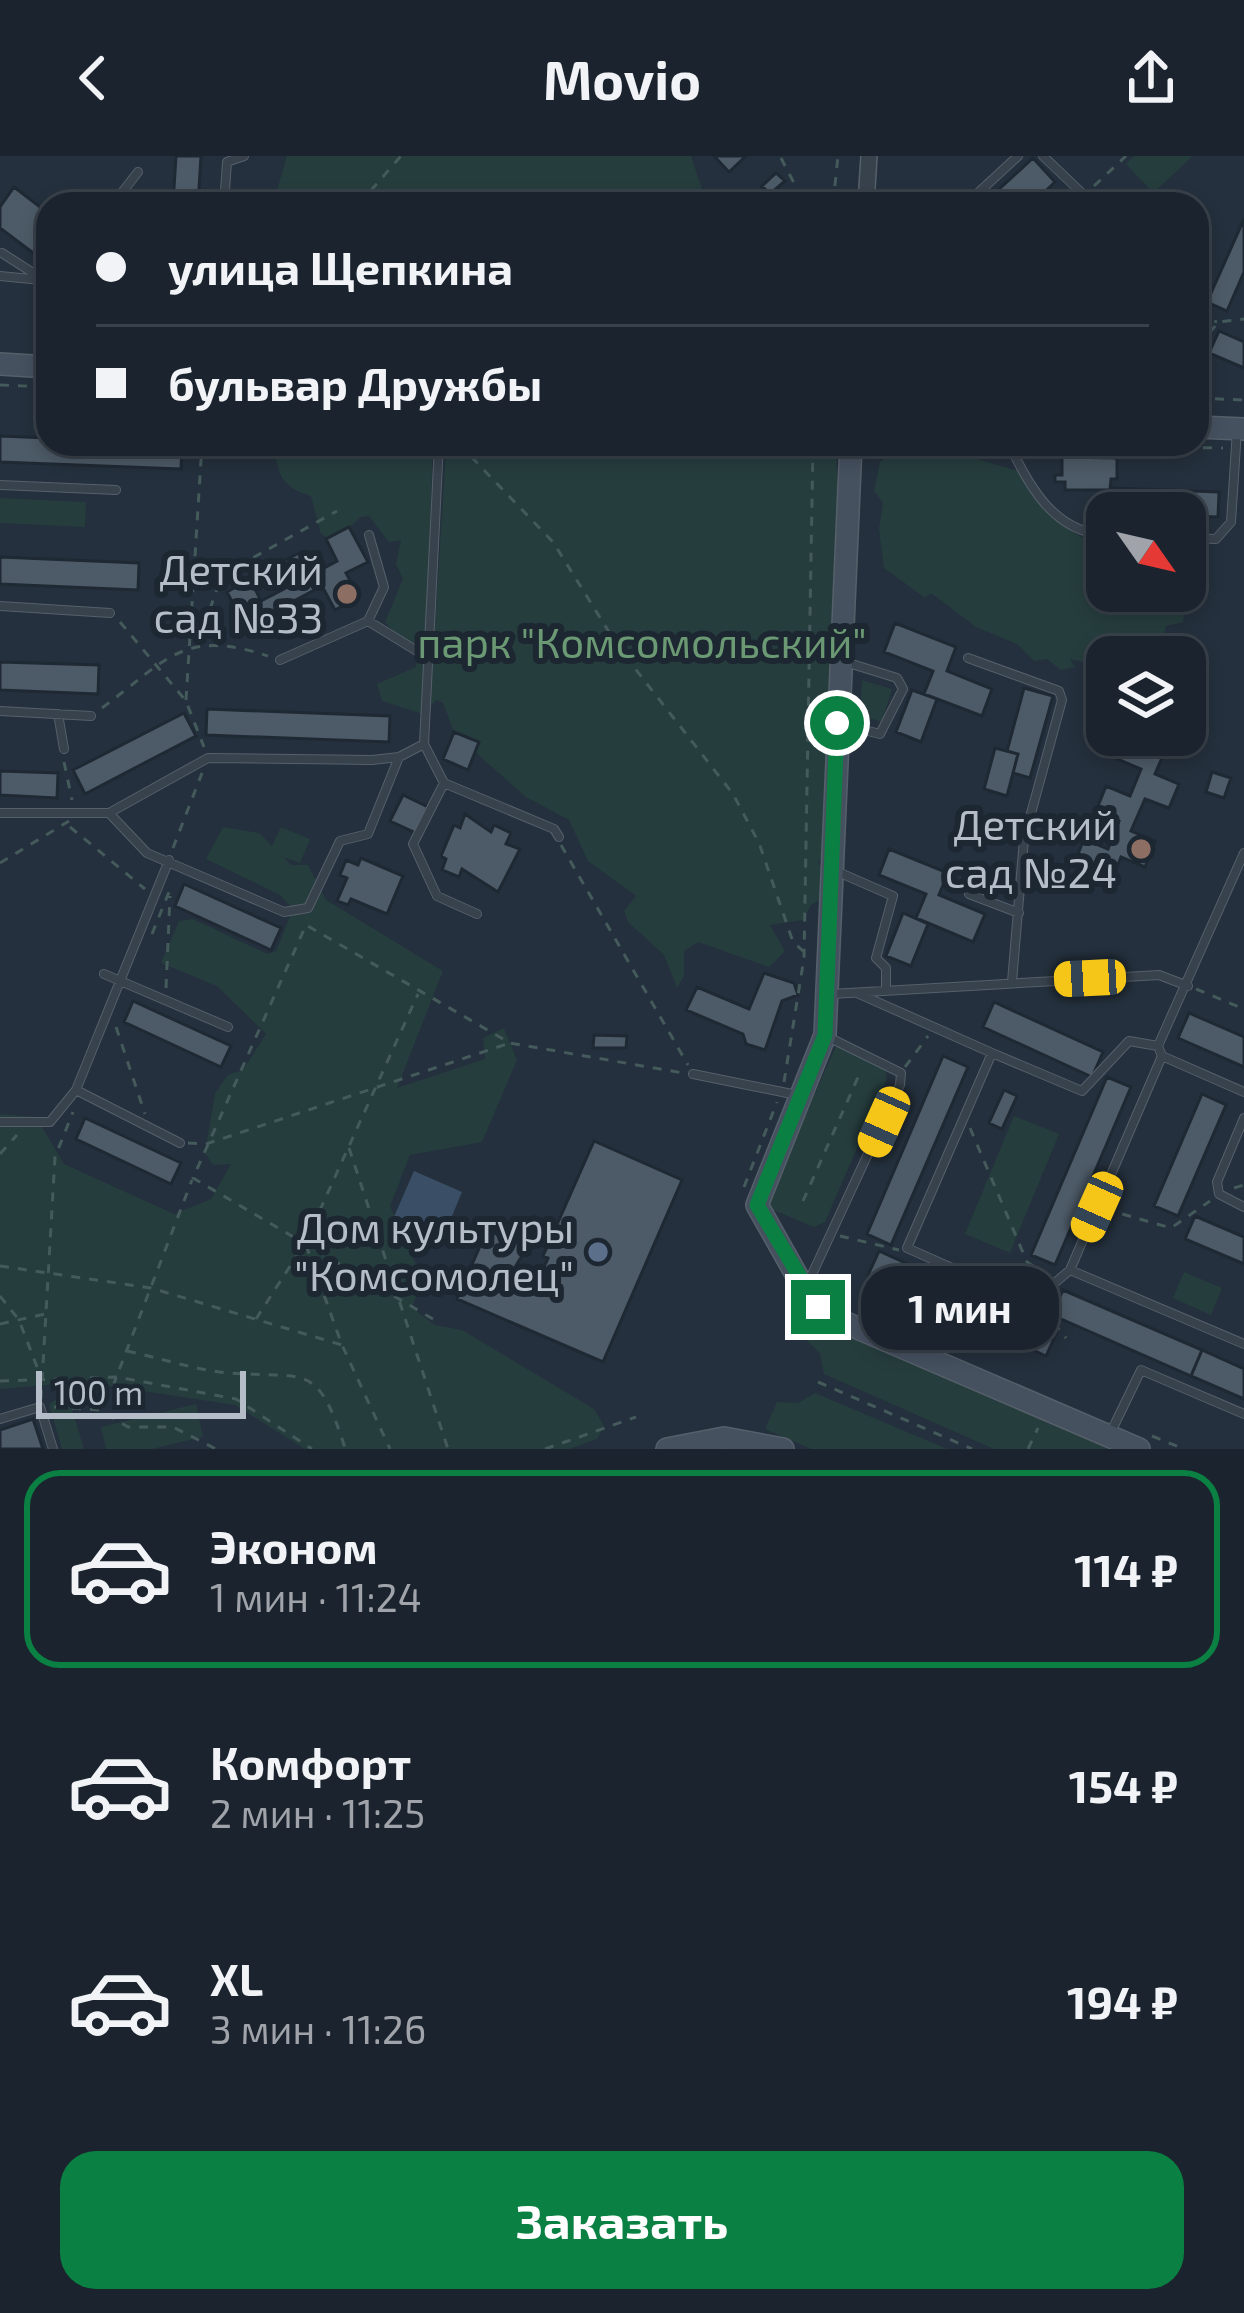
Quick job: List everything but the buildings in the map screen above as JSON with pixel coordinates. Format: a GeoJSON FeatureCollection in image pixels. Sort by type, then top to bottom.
{"type":"FeatureCollection","features":[{"type":"Feature","properties":{"kind":"main road"},"geometry":{"type":"LineString","coordinates":[[0,364],[36,366]]}},
{"type":"Feature","properties":{"kind":"main road"},"geometry":{"type":"LineString","coordinates":[[1209,429],[1239,435]]}},
{"type":"Feature","properties":{"kind":"main road"},"geometry":{"type":"LineString","coordinates":[[850,456],[825,1035],[804,1098],[752,1190],[761,1218],[825,1314],[1138,1449]]}},
{"type":"Feature","properties":{"kind":"main road"},"geometry":{"type":"LineString","coordinates":[[667,1449],[724,1438],[783,1449]]}},
{"type":"Feature","properties":{"kind":"street"},"geometry":{"type":"LineString","coordinates":[[867,192],[869,156]]}},
{"type":"Feature","properties":{"kind":"lane"},"geometry":{"type":"LineString","coordinates":[[225,192],[227,162],[244,156]]}},
{"type":"Feature","properties":{"kind":"lane"},"geometry":{"type":"LineString","coordinates":[[979,192],[1018,156]]}},
{"type":"Feature","properties":{"kind":"lane"},"geometry":{"type":"LineString","coordinates":[[1043,156],[1081,192]]}},
{"type":"Feature","properties":{"kind":"lane"},"geometry":{"type":"LineString","coordinates":[[122,192],[138,172]]}},
{"type":"Feature","properties":{"kind":"lane"},"geometry":{"type":"LineString","coordinates":[[2,253],[36,273]]}},
{"type":"Feature","properties":{"kind":"lane"},"geometry":{"type":"LineString","coordinates":[[0,276],[36,278]]}},
{"type":"Feature","properties":{"kind":"lane"},"geometry":{"type":"LineString","coordinates":[[1206,539],[1216,539],[1231,522],[1239,435]]}},
{"type":"Feature","properties":{"kind":"lane"},"geometry":{"type":"LineString","coordinates":[[439,456],[432,660],[424,744],[444,783],[554,829],[559,837]]}},
{"type":"Feature","properties":{"kind":"lane"},"geometry":{"type":"LineString","coordinates":[[1015,456],[1040,502],[1063,522],[1086,529]]}},
{"type":"Feature","properties":{"kind":"lane"},"geometry":{"type":"LineString","coordinates":[[0,485],[116,490]]}},
{"type":"Feature","properties":{"kind":"lane"},"geometry":{"type":"LineString","coordinates":[[280,660],[368,622],[384,587],[368,535]]}},
{"type":"Feature","properties":{"kind":"lane"},"geometry":{"type":"LineString","coordinates":[[0,606],[110,613]]}},
{"type":"Feature","properties":{"kind":"lane"},"geometry":{"type":"LineString","coordinates":[[368,622],[432,660]]}},
{"type":"Feature","properties":{"kind":"lane"},"geometry":{"type":"LineString","coordinates":[[968,658],[1059,692],[1062,700],[1024,839],[1012,982]]}},
{"type":"Feature","properties":{"kind":"lane"},"geometry":{"type":"LineString","coordinates":[[837,723],[880,734],[903,689],[897,678],[841,661]]}},
{"type":"Feature","properties":{"kind":"lane"},"geometry":{"type":"LineString","coordinates":[[0,711],[91,716]]}},
{"type":"Feature","properties":{"kind":"lane"},"geometry":{"type":"LineString","coordinates":[[58,715],[64,749]]}},
{"type":"Feature","properties":{"kind":"lane"},"geometry":{"type":"LineString","coordinates":[[0,813],[109,813],[208,758],[399,757],[424,744]]}},
{"type":"Feature","properties":{"kind":"lane"},"geometry":{"type":"LineString","coordinates":[[109,813],[147,853],[284,912],[308,908],[340,841],[368,834],[399,757]]}},
{"type":"Feature","properties":{"kind":"lane"},"geometry":{"type":"LineString","coordinates":[[444,783],[413,844],[437,896],[477,914]]}},
{"type":"Feature","properties":{"kind":"lane"},"geometry":{"type":"LineString","coordinates":[[992,1053],[907,1248],[1038,1302],[1070,1270],[1244,853]]}},
{"type":"Feature","properties":{"kind":"lane"},"geometry":{"type":"LineString","coordinates":[[0,1122],[50,1122],[78,1093],[169,860]]}},
{"type":"Feature","properties":{"kind":"lane"},"geometry":{"type":"LineString","coordinates":[[831,869],[893,896],[876,958],[886,968],[886,990]]}},
{"type":"Feature","properties":{"kind":"lane"},"geometry":{"type":"LineString","coordinates":[[969,894],[1019,913]]}},
{"type":"Feature","properties":{"kind":"lane"},"geometry":{"type":"LineString","coordinates":[[829,994],[1130,972],[1159,975],[1188,986]]}},
{"type":"Feature","properties":{"kind":"lane"},"geometry":{"type":"LineString","coordinates":[[104,974],[228,1027]]}},
{"type":"Feature","properties":{"kind":"lane"},"geometry":{"type":"LineString","coordinates":[[854,992],[1082,1091],[1129,1041],[1160,1050],[1244,1092]]}},
{"type":"Feature","properties":{"kind":"lane"},"geometry":{"type":"LineString","coordinates":[[805,1290],[834,1234],[901,1073],[825,1035]]}},
{"type":"Feature","properties":{"kind":"lane"},"geometry":{"type":"LineString","coordinates":[[694,1074],[804,1098]]}},
{"type":"Feature","properties":{"kind":"lane"},"geometry":{"type":"LineString","coordinates":[[78,1093],[180,1143]]}},
{"type":"Feature","properties":{"kind":"lane"},"geometry":{"type":"LineString","coordinates":[[1244,1118],[1217,1182],[1219,1194],[1244,1207]]}},
{"type":"Feature","properties":{"kind":"lane"},"geometry":{"type":"LineString","coordinates":[[1070,1270],[1244,1343]]}},
{"type":"Feature","properties":{"kind":"lane"},"geometry":{"type":"LineString","coordinates":[[1109,1436],[1142,1370],[1244,1414]]}},
{"type":"Feature","properties":{"kind":"lane"},"geometry":{"type":"LineString","coordinates":[[0,1419],[40,1407],[53,1449]]}},
{"type":"Feature","properties":{"kind":"path"},"geometry":{"type":"LineString","coordinates":[[369,192],[401,156]]}},
{"type":"Feature","properties":{"kind":"path"},"geometry":{"type":"LineString","coordinates":[[834,192],[838,156]]}},
{"type":"Feature","properties":{"kind":"path"},"geometry":{"type":"LineString","coordinates":[[1087,192],[1126,156]]}},
{"type":"Feature","properties":{"kind":"path"},"geometry":{"type":"LineString","coordinates":[[781,158],[799,192]]}},
{"type":"Feature","properties":{"kind":"path"},"geometry":{"type":"LineString","coordinates":[[1209,319],[1244,319]]}},
{"type":"Feature","properties":{"kind":"path"},"geometry":{"type":"LineString","coordinates":[[1209,333],[1219,322]]}},
{"type":"Feature","properties":{"kind":"path"},"geometry":{"type":"LineString","coordinates":[[0,385],[36,386]]}},
{"type":"Feature","properties":{"kind":"path"},"geometry":{"type":"LineString","coordinates":[[1209,399],[1244,400]]}},
{"type":"Feature","properties":{"kind":"path"},"geometry":{"type":"LineString","coordinates":[[1209,436],[1239,435]]}},
{"type":"Feature","properties":{"kind":"path"},"geometry":{"type":"LineString","coordinates":[[186,700],[201,456]]}},
{"type":"Feature","properties":{"kind":"path"},"geometry":{"type":"LineString","coordinates":[[471,456],[553,542],[608,632],[733,794],[760,843],[793,942],[804,952]]}},
{"type":"Feature","properties":{"kind":"path"},"geometry":{"type":"LineString","coordinates":[[752,1190],[801,1003],[813,456]]}},
{"type":"Feature","properties":{"kind":"path"},"geometry":{"type":"LineString","coordinates":[[197,645],[222,574],[337,511]]}},
{"type":"Feature","properties":{"kind":"path"},"geometry":{"type":"LineString","coordinates":[[110,613],[161,665],[186,700],[208,758],[169,860]]}},
{"type":"Feature","properties":{"kind":"path"},"geometry":{"type":"LineString","coordinates":[[91,716],[190,645],[235,645],[280,660]]}},
{"type":"Feature","properties":{"kind":"path"},"geometry":{"type":"LineString","coordinates":[[0,862],[68,826],[71,813],[64,766]]}},
{"type":"Feature","properties":{"kind":"path"},"geometry":{"type":"LineString","coordinates":[[68,826],[153,898]]}},
{"type":"Feature","properties":{"kind":"path"},"geometry":{"type":"LineString","coordinates":[[562,853],[694,1074]]}},
{"type":"Feature","properties":{"kind":"path"},"geometry":{"type":"LineString","coordinates":[[166,999],[171,888]]}},
{"type":"Feature","properties":{"kind":"path"},"geometry":{"type":"LineString","coordinates":[[113,1386],[206,1144],[306,925],[510,1043],[694,1074]]}},
{"type":"Feature","properties":{"kind":"path"},"geometry":{"type":"LineString","coordinates":[[1188,986],[1244,1009]]}},
{"type":"Feature","properties":{"kind":"path"},"geometry":{"type":"LineString","coordinates":[[256,1319],[305,1243],[419,990]]}},
{"type":"Feature","properties":{"kind":"path"},"geometry":{"type":"LineString","coordinates":[[113,1019],[150,1129]]}},
{"type":"Feature","properties":{"kind":"path"},"geometry":{"type":"LineString","coordinates":[[901,1073],[934,1027]]}},
{"type":"Feature","properties":{"kind":"path"},"geometry":{"type":"LineString","coordinates":[[180,1143],[206,1144],[510,1043]]}},
{"type":"Feature","properties":{"kind":"path"},"geometry":{"type":"LineString","coordinates":[[803,1201],[859,1075]]}},
{"type":"Feature","properties":{"kind":"path"},"geometry":{"type":"LineString","coordinates":[[78,1093],[55,1157],[40,1407],[100,1410],[128,1427],[172,1427],[216,1449]]}},
{"type":"Feature","properties":{"kind":"path"},"geometry":{"type":"LineString","coordinates":[[965,1116],[1027,1262],[1056,1281]]}},
{"type":"Feature","properties":{"kind":"path"},"geometry":{"type":"LineString","coordinates":[[0,1154],[24,1123]]}},
{"type":"Feature","properties":{"kind":"path"},"geometry":{"type":"LineString","coordinates":[[348,1146],[448,1449]]}},
{"type":"Feature","properties":{"kind":"path"},"geometry":{"type":"LineString","coordinates":[[193,1178],[433,1318]]}},
{"type":"Feature","properties":{"kind":"path"},"geometry":{"type":"LineString","coordinates":[[1097,1207],[1171,1228],[1203,1207]]}},
{"type":"Feature","properties":{"kind":"path"},"geometry":{"type":"LineString","coordinates":[[834,1234],[891,1252],[907,1248]]}},
{"type":"Feature","properties":{"kind":"path"},"geometry":{"type":"LineString","coordinates":[[305,1243],[342,1345],[390,1449]]}},
{"type":"Feature","properties":{"kind":"path"},"geometry":{"type":"LineString","coordinates":[[0,1266],[151,1288],[342,1345]]}},
{"type":"Feature","properties":{"kind":"path"},"geometry":{"type":"LineString","coordinates":[[0,1296],[19,1320],[42,1379]]}},
{"type":"Feature","properties":{"kind":"path"},"geometry":{"type":"LineString","coordinates":[[1038,1302],[1066,1339]]}},
{"type":"Feature","properties":{"kind":"path"},"geometry":{"type":"LineString","coordinates":[[0,1324],[47,1313]]}},
{"type":"Feature","properties":{"kind":"path"},"geometry":{"type":"LineString","coordinates":[[127,1351],[231,1373],[291,1372],[329,1399],[345,1448]]}},
{"type":"Feature","properties":{"kind":"path"},"geometry":{"type":"LineString","coordinates":[[0,1381],[117,1377],[236,1399],[312,1449]]}},
{"type":"Feature","properties":{"kind":"path"},"geometry":{"type":"LineString","coordinates":[[818,1382],[972,1449]]}},
{"type":"Feature","properties":{"kind":"path"},"geometry":{"type":"LineString","coordinates":[[1028,1449],[1046,1409]]}},
{"type":"Feature","properties":{"kind":"path"},"geometry":{"type":"LineString","coordinates":[[545,1449],[636,1417]]}},
{"type":"Feature","properties":{"kind":"green space"},"geometry":{"type":"Polygon","coordinates":[[[287,156],[691,156],[703,192],[276,192],[287,156]]]}},
{"type":"Feature","properties":{"kind":"green space"},"geometry":{"type":"Polygon","coordinates":[[[1134,156],[1193,156],[1154,192],[1126,164],[1134,156]]]}},
{"type":"Feature","properties":{"kind":"green space"},"geometry":{"type":"Polygon","coordinates":[[[275,456],[433,456],[423,714],[382,701],[377,684],[416,667],[419,646],[399,638],[385,622],[403,579],[396,564],[401,540],[389,542],[369,516],[360,517],[334,543],[321,534],[311,496],[286,483],[275,456]]]}},
{"type":"Feature","properties":{"kind":"green space","name":"парк \"Комсомольский\""},"geometry":{"type":"Polygon","coordinates":[[[446,456],[836,456],[842,610],[832,628],[840,642],[830,830],[822,835],[826,845],[818,864],[827,868],[832,893],[811,905],[803,920],[770,925],[785,951],[769,967],[698,942],[684,951],[684,976],[677,988],[664,955],[628,922],[624,911],[636,896],[588,861],[569,820],[526,797],[453,729],[443,703],[436,700],[430,707],[446,456]]]}},
{"type":"Feature","properties":{"kind":"green space"},"geometry":{"type":"Polygon","coordinates":[[[887,456],[967,456],[1021,472],[1061,524],[1086,540],[1086,612],[1185,612],[1183,622],[1166,626],[1164,636],[1086,636],[1086,663],[1070,659],[1075,667],[1061,670],[1047,659],[1034,661],[1017,644],[976,627],[931,593],[925,598],[884,568],[879,529],[883,503],[874,491],[880,462],[887,456]]]}},
{"type":"Feature","properties":{"kind":"green space"},"geometry":{"type":"Polygon","coordinates":[[[0,498],[86,502],[85,527],[0,523],[0,498]]]}},
{"type":"Feature","properties":{"kind":"green space"},"geometry":{"type":"Polygon","coordinates":[[[862,680],[892,689],[882,722],[860,715],[862,680]]]}},
{"type":"Feature","properties":{"kind":"green space"},"geometry":{"type":"Polygon","coordinates":[[[223,827],[259,833],[272,846],[281,827],[310,839],[300,863],[283,857],[291,865],[308,865],[326,900],[443,971],[397,1088],[485,1059],[483,1038],[504,1028],[517,1060],[482,1142],[410,1155],[390,1206],[422,1278],[412,1308],[435,1325],[462,1330],[594,1409],[604,1426],[597,1439],[569,1449],[305,1449],[235,1405],[83,1382],[0,1389],[0,1114],[36,1117],[64,1164],[174,1214],[211,1199],[231,1164],[213,1165],[205,1153],[215,1093],[228,1075],[243,1070],[266,1034],[217,986],[161,963],[179,921],[193,919],[267,954],[276,951],[293,909],[280,895],[206,859],[223,827]]]}},
{"type":"Feature","properties":{"kind":"green space"},"geometry":{"type":"Polygon","coordinates":[[[836,1046],[885,1067],[887,1079],[825,1222],[814,1227],[771,1209],[767,1202],[836,1046]]]}},
{"type":"Feature","properties":{"kind":"green space"},"geometry":{"type":"Polygon","coordinates":[[[1014,1116],[1059,1134],[1010,1253],[965,1234],[1014,1116]]]}},
{"type":"Feature","properties":{"kind":"green space"},"geometry":{"type":"Polygon","coordinates":[[[1184,1272],[1222,1288],[1211,1315],[1173,1298],[1184,1272]]]}},
{"type":"Feature","properties":{"kind":"green space"},"geometry":{"type":"Polygon","coordinates":[[[812,1317],[1121,1449],[994,1449],[824,1374],[820,1353],[804,1338],[812,1317]]]}},
{"type":"Feature","properties":{"kind":"green space"},"geometry":{"type":"Polygon","coordinates":[[[815,1393],[947,1449],[811,1449],[765,1429],[777,1402],[798,1403],[815,1393]]]}},
{"type":"Feature","properties":{"kind":"green space"},"geometry":{"type":"Polygon","coordinates":[[[55,1400],[71,1406],[84,1449],[62,1449],[49,1404],[55,1400]]]}},
{"type":"Feature","properties":{"kind":"green space"},"geometry":{"type":"Polygon","coordinates":[[[196,1404],[203,1437],[152,1449],[106,1449],[101,1427],[196,1404]]]}},
{"type":"Feature","properties":{"kind":"water"},"geometry":{"type":"Polygon","coordinates":[[[414,1171],[462,1192],[442,1240],[393,1219],[414,1171]]]}},
{"type":"Feature","properties":{"kind":"place","name":"Детский сад №33"},"geometry":{"type":"Point","coordinates":[347,594]}},
{"type":"Feature","properties":{"kind":"place","name":"Детский сад №24"},"geometry":{"type":"Point","coordinates":[1141,849]}},
{"type":"Feature","properties":{"kind":"place","name":"Дом культуры \"Комсомолец\""},"geometry":{"type":"Point","coordinates":[598,1252]}},
{"type":"Feature","properties":{"kind":"route"},"geometry":{"type":"LineString","coordinates":[[818,1307],[768,1231],[757,1205],[820,1058],[825,1035],[837,723]]}}]}
